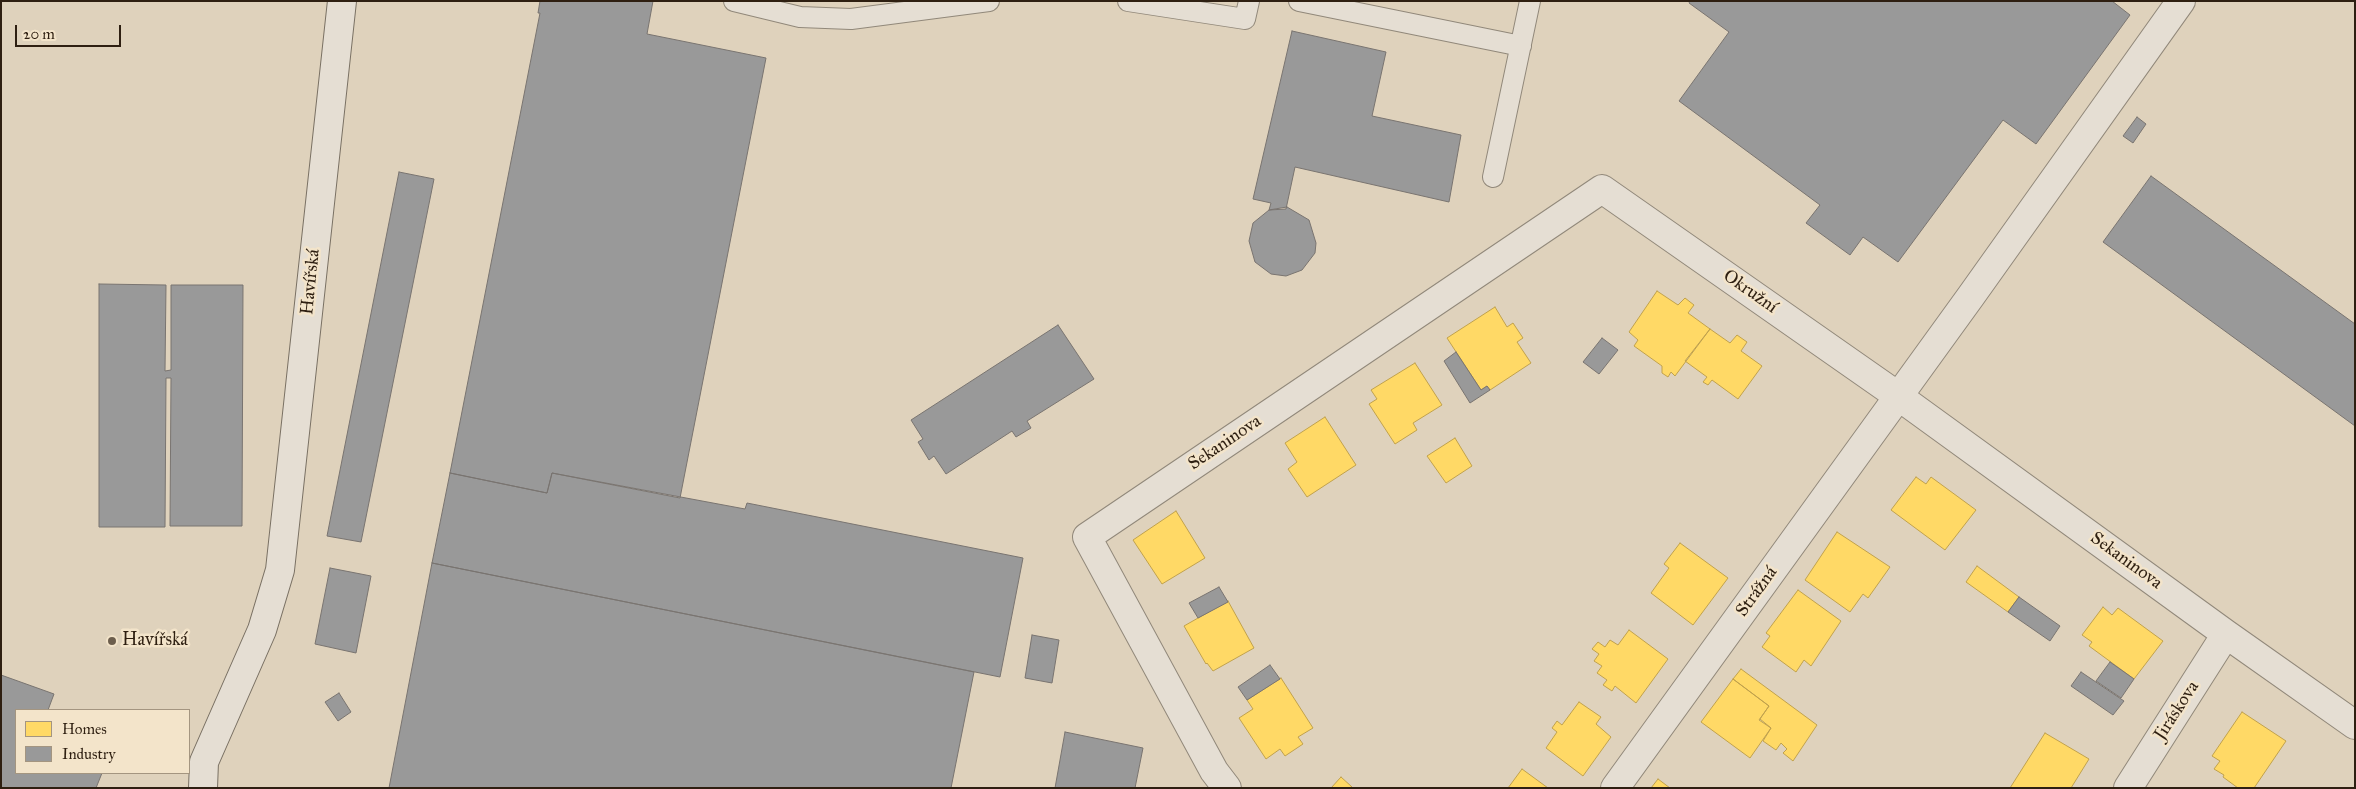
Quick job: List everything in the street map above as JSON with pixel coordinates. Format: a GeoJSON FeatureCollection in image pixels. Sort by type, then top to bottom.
{"type":"FeatureCollection","features":[{"type":"Feature","properties":{"kind":"street","name":"Havířská"},"geometry":{"type":"LineString","coordinates":[[203,788],[204,762],[262,630],[280,570],[342,1]]}},
{"type":"Feature","properties":{"kind":"street","name":"Strážná"},"geometry":{"type":"LineString","coordinates":[[1615,788],[2181,1]]}},
{"type":"Feature","properties":{"kind":"street","name":"Okružní"},"geometry":{"type":"LineString","coordinates":[[1602,189],[1898,396]]}},
{"type":"Feature","properties":{"kind":"street","name":"Sekaninova"},"geometry":{"type":"LineString","coordinates":[[1227,788],[1214,772],[1087,537],[1602,189]]}},
{"type":"Feature","properties":{"kind":"street","name":"Sekaninova"},"geometry":{"type":"LineString","coordinates":[[1898,396],[2226,634],[2355,725]]}},
{"type":"Feature","properties":{"kind":"street","name":"Jiráskova"},"geometry":{"type":"LineString","coordinates":[[2128,788],[2226,634]]}},
{"type":"Feature","properties":{"kind":"lane"},"geometry":{"type":"LineString","coordinates":[[734,1],[800,17],[851,19],[988,1]]}},
{"type":"Feature","properties":{"kind":"lane"},"geometry":{"type":"LineString","coordinates":[[1128,1],[1245,20],[1249,1]]}},
{"type":"Feature","properties":{"kind":"lane"},"geometry":{"type":"LineString","coordinates":[[1299,1],[1521,46]]}},
{"type":"Feature","properties":{"kind":"lane"},"geometry":{"type":"LineString","coordinates":[[1493,177],[1530,1]]}},
{"type":"Feature","properties":{"kind":"building: Homes"},"geometry":{"type":"Polygon","coordinates":[[[1657,291],[1678,305],[1685,298],[1694,305],[1688,313],[1710,329],[1675,376],[1671,372],[1668,377],[1662,373],[1662,366],[1634,346],[1638,340],[1629,332],[1657,291]]]}},
{"type":"Feature","properties":{"kind":"building: Homes"},"geometry":{"type":"Polygon","coordinates":[[[1495,307],[1507,327],[1513,323],[1523,338],[1517,342],[1531,363],[1490,390],[1487,386],[1481,390],[1447,338],[1495,307]]]}},
{"type":"Feature","properties":{"kind":"building: Homes"},"geometry":{"type":"Polygon","coordinates":[[[1710,329],[1730,343],[1737,335],[1747,342],[1741,351],[1762,366],[1738,399],[1712,380],[1708,385],[1703,382],[1707,377],[1685,361],[1710,329]]]}},
{"type":"Feature","properties":{"kind":"building: Homes"},"geometry":{"type":"Polygon","coordinates":[[[1415,363],[1442,405],[1413,423],[1417,430],[1395,444],[1369,404],[1377,399],[1371,390],[1415,363]]]}},
{"type":"Feature","properties":{"kind":"building: Homes"},"geometry":{"type":"Polygon","coordinates":[[[1325,417],[1356,465],[1307,497],[1288,469],[1297,462],[1285,443],[1325,417]]]}},
{"type":"Feature","properties":{"kind":"building: Homes"},"geometry":{"type":"Polygon","coordinates":[[[1455,438],[1472,466],[1446,483],[1427,456],[1455,438]]]}},
{"type":"Feature","properties":{"kind":"building: Homes"},"geometry":{"type":"Polygon","coordinates":[[[1916,477],[1926,484],[1931,477],[1976,510],[1945,550],[1891,510],[1916,477]]]}},
{"type":"Feature","properties":{"kind":"building: Homes"},"geometry":{"type":"Polygon","coordinates":[[[1176,511],[1205,558],[1162,584],[1133,540],[1176,511]]]}},
{"type":"Feature","properties":{"kind":"building: Homes"},"geometry":{"type":"Polygon","coordinates":[[[1837,532],[1890,567],[1868,598],[1863,594],[1850,612],[1805,580],[1837,532]]]}},
{"type":"Feature","properties":{"kind":"building: Homes"},"geometry":{"type":"Polygon","coordinates":[[[1680,543],[1728,578],[1693,625],[1651,593],[1669,568],[1664,564],[1680,543]]]}},
{"type":"Feature","properties":{"kind":"building: Homes"},"geometry":{"type":"Polygon","coordinates":[[[1977,566],[2019,597],[2008,612],[1966,582],[1977,566]]]}},
{"type":"Feature","properties":{"kind":"building: Homes"},"geometry":{"type":"Polygon","coordinates":[[[1798,590],[1841,621],[1811,666],[1804,660],[1796,672],[1762,647],[1770,636],[1766,633],[1798,590]]]}},
{"type":"Feature","properties":{"kind":"building: Homes"},"geometry":{"type":"Polygon","coordinates":[[[1228,601],[1254,648],[1213,671],[1206,664],[1184,626],[1228,601]]]}},
{"type":"Feature","properties":{"kind":"building: Homes"},"geometry":{"type":"Polygon","coordinates":[[[2103,607],[2112,615],[2118,608],[2163,641],[2134,679],[2089,646],[2092,642],[2082,635],[2103,607]]]}},
{"type":"Feature","properties":{"kind":"building: Homes"},"geometry":{"type":"Polygon","coordinates":[[[1629,630],[1668,659],[1636,703],[1615,686],[1612,691],[1603,685],[1607,680],[1597,673],[1602,666],[1594,661],[1599,654],[1592,649],[1598,642],[1605,647],[1610,640],[1618,645],[1629,630]]]}},
{"type":"Feature","properties":{"kind":"building: Homes"},"geometry":{"type":"Polygon","coordinates":[[[1741,669],[1817,725],[1793,761],[1783,753],[1787,749],[1781,743],[1776,750],[1763,741],[1771,728],[1760,719],[1769,706],[1733,679],[1741,669]]]}},
{"type":"Feature","properties":{"kind":"building: Homes"},"geometry":{"type":"Polygon","coordinates":[[[1281,678],[1313,728],[1298,737],[1303,744],[1285,756],[1280,749],[1266,759],[1239,718],[1253,709],[1247,700],[1281,678]]]}},
{"type":"Feature","properties":{"kind":"building: Homes"},"geometry":{"type":"Polygon","coordinates":[[[1733,679],[1769,706],[1759,720],[1771,728],[1750,758],[1701,722],[1733,679]]]}},
{"type":"Feature","properties":{"kind":"building: Homes"},"geometry":{"type":"Polygon","coordinates":[[[1579,702],[1601,717],[1596,724],[1611,737],[1583,776],[1546,748],[1557,732],[1552,728],[1557,721],[1562,725],[1579,702]]]}},
{"type":"Feature","properties":{"kind":"building: Homes"},"geometry":{"type":"Polygon","coordinates":[[[2242,712],[2286,741],[2254,788],[2238,788],[2223,777],[2224,775],[2214,769],[2220,761],[2212,756],[2242,712]]]}},
{"type":"Feature","properties":{"kind":"building: Homes"},"geometry":{"type":"Polygon","coordinates":[[[2045,733],[2089,759],[2071,788],[2010,788],[2045,733]]]}},
{"type":"Feature","properties":{"kind":"building: Homes"},"geometry":{"type":"Polygon","coordinates":[[[1522,769],[1548,788],[1508,788],[1522,769]]]}},
{"type":"Feature","properties":{"kind":"building: Homes"},"geometry":{"type":"Polygon","coordinates":[[[1341,777],[1352,787],[1331,788],[1341,777]]]}},
{"type":"Feature","properties":{"kind":"building: Homes"},"geometry":{"type":"Polygon","coordinates":[[[1658,779],[1670,788],[1651,788],[1658,779]]]}},
{"type":"Feature","properties":{"kind":"building: Industry"},"geometry":{"type":"Polygon","coordinates":[[[540,1],[653,1],[647,34],[766,58],[680,498],[552,473],[547,493],[450,473],[540,13],[538,13],[540,1]]]}},
{"type":"Feature","properties":{"kind":"building: Industry"},"geometry":{"type":"Polygon","coordinates":[[[1690,1],[2112,1],[2130,15],[2036,144],[2003,120],[1898,262],[1863,237],[1850,255],[1806,223],[1820,205],[1679,101],[1729,32],[1689,3],[1690,1]]]}},
{"type":"Feature","properties":{"kind":"building: Industry"},"geometry":{"type":"Polygon","coordinates":[[[1292,31],[1386,52],[1372,116],[1461,135],[1449,202],[1295,167],[1286,209],[1269,210],[1271,203],[1253,199],[1292,31]]]}},
{"type":"Feature","properties":{"kind":"building: Industry"},"geometry":{"type":"Polygon","coordinates":[[[2137,117],[2146,124],[2133,143],[2123,136],[2137,117]]]}},
{"type":"Feature","properties":{"kind":"building: Industry"},"geometry":{"type":"Polygon","coordinates":[[[399,172],[434,179],[361,542],[327,536],[399,172]]]}},
{"type":"Feature","properties":{"kind":"building: Industry"},"geometry":{"type":"Polygon","coordinates":[[[2151,176],[2355,324],[2355,426],[2103,242],[2151,176]]]}},
{"type":"Feature","properties":{"kind":"building: Industry"},"geometry":{"type":"Polygon","coordinates":[[[1287,207],[1309,220],[1316,243],[1315,253],[1302,270],[1286,276],[1271,274],[1255,262],[1249,241],[1253,223],[1269,210],[1287,207]]]}},
{"type":"Feature","properties":{"kind":"building: Industry"},"geometry":{"type":"Polygon","coordinates":[[[99,284],[166,285],[165,371],[171,370],[171,285],[243,285],[242,526],[170,526],[171,378],[166,378],[165,527],[99,527],[99,284]]]}},
{"type":"Feature","properties":{"kind":"building: Industry"},"geometry":{"type":"Polygon","coordinates":[[[1058,325],[1094,379],[1027,421],[1031,428],[1016,437],[1012,431],[946,474],[934,456],[929,460],[918,442],[923,439],[911,420],[1058,325]]]}},
{"type":"Feature","properties":{"kind":"building: Industry"},"geometry":{"type":"Polygon","coordinates":[[[1602,338],[1618,350],[1599,374],[1583,362],[1602,338]]]}},
{"type":"Feature","properties":{"kind":"building: Industry"},"geometry":{"type":"Polygon","coordinates":[[[1456,352],[1481,390],[1487,386],[1490,390],[1470,403],[1444,361],[1456,352]]]}},
{"type":"Feature","properties":{"kind":"building: Industry"},"geometry":{"type":"Polygon","coordinates":[[[450,473],[547,493],[552,473],[745,509],[747,503],[1023,558],[1000,677],[432,563],[450,473]]]}},
{"type":"Feature","properties":{"kind":"building: Industry"},"geometry":{"type":"Polygon","coordinates":[[[432,563],[974,672],[951,788],[389,788],[432,563]]]}},
{"type":"Feature","properties":{"kind":"building: Industry"},"geometry":{"type":"Polygon","coordinates":[[[330,568],[371,576],[356,653],[315,644],[330,568]]]}},
{"type":"Feature","properties":{"kind":"building: Industry"},"geometry":{"type":"Polygon","coordinates":[[[1219,587],[1228,602],[1198,618],[1189,603],[1219,587]]]}},
{"type":"Feature","properties":{"kind":"building: Industry"},"geometry":{"type":"Polygon","coordinates":[[[2019,597],[2060,626],[2050,641],[2008,612],[2019,597]]]}},
{"type":"Feature","properties":{"kind":"building: Industry"},"geometry":{"type":"Polygon","coordinates":[[[1032,635],[1059,640],[1052,683],[1025,678],[1032,635]]]}},
{"type":"Feature","properties":{"kind":"building: Industry"},"geometry":{"type":"Polygon","coordinates":[[[2110,662],[2134,679],[2121,698],[2096,681],[2110,662]]]}},
{"type":"Feature","properties":{"kind":"building: Industry"},"geometry":{"type":"Polygon","coordinates":[[[1270,665],[1280,679],[1247,700],[1238,687],[1270,665]]]}},
{"type":"Feature","properties":{"kind":"building: Industry"},"geometry":{"type":"Polygon","coordinates":[[[2081,672],[2124,701],[2113,715],[2071,686],[2081,672]]]}},
{"type":"Feature","properties":{"kind":"building: Industry"},"geometry":{"type":"Polygon","coordinates":[[[1,675],[54,694],[48,709],[15,709],[15,774],[102,774],[96,788],[1,788],[1,675]]]}},
{"type":"Feature","properties":{"kind":"building: Industry"},"geometry":{"type":"Polygon","coordinates":[[[339,693],[351,712],[338,721],[325,702],[339,693]]]}},
{"type":"Feature","properties":{"kind":"building: Industry"},"geometry":{"type":"Polygon","coordinates":[[[1065,732],[1143,748],[1135,788],[1055,788],[1065,732]]]}},
{"type":"Feature","properties":{"kind":"place","name":"Havířská"},"geometry":{"type":"Point","coordinates":[112,641]}}]}
